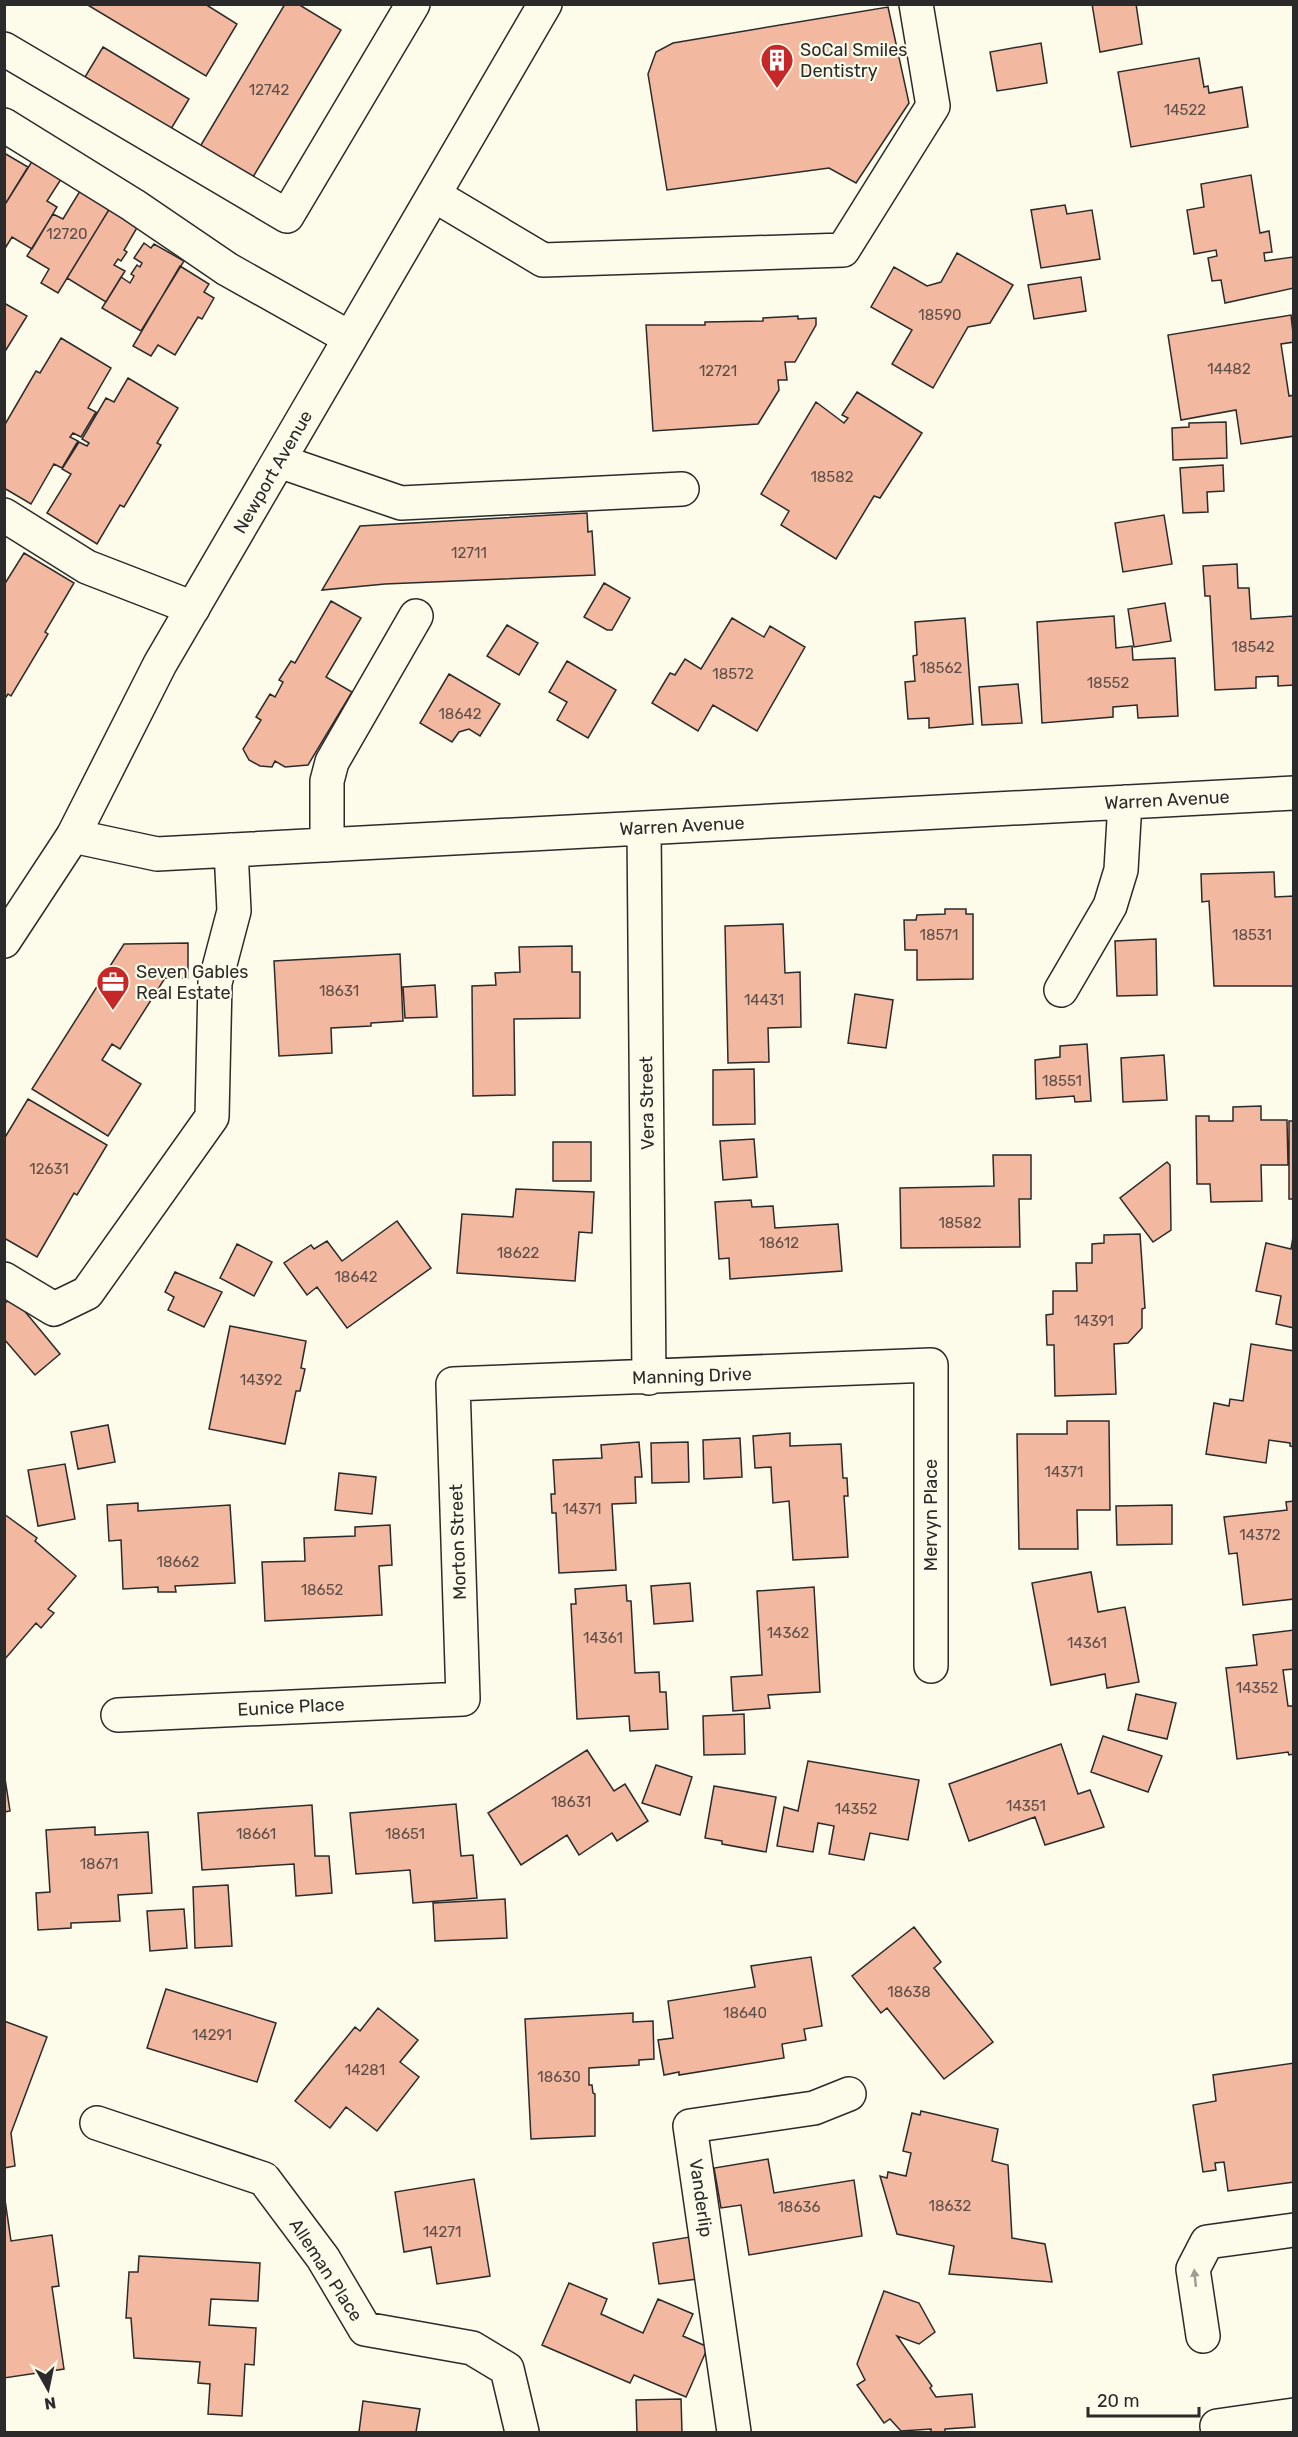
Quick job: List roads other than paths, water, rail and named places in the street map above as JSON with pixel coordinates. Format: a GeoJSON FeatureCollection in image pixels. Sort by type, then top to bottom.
{"type":"FeatureCollection","features":[{"type":"Feature","properties":{"kind":"street"},"geometry":{"type":"LineString","coordinates":[[4,49],[278,210],[413,4]]}},
{"type":"Feature","properties":{"kind":"street","name":"Newport Avenue"},"geometry":{"type":"LineString","coordinates":[[4,941],[73,836],[160,664],[545,4]]}},
{"type":"Feature","properties":{"kind":"street"},"geometry":{"type":"LineString","coordinates":[[434,195],[543,260],[843,250],[933,106],[916,4]]}},
{"type":"Feature","properties":{"kind":"street"},"geometry":{"type":"LineString","coordinates":[[4,125],[133,205],[227,269],[350,338]]}},
{"type":"Feature","properties":{"kind":"street"},"geometry":{"type":"LineString","coordinates":[[279,461],[401,504],[682,489]]}},
{"type":"Feature","properties":{"kind":"street"},"geometry":{"type":"LineString","coordinates":[[4,515],[87,567],[194,608]]}},
{"type":"Feature","properties":{"kind":"street"},"geometry":{"type":"LineString","coordinates":[[327,845],[327,782],[332,762],[416,616]]}},
{"type":"Feature","properties":{"kind":"street","name":"Warren Avenue"},"geometry":{"type":"LineString","coordinates":[[73,836],[157,854],[1293,793]]}},
{"type":"Feature","properties":{"kind":"street"},"geometry":{"type":"LineString","coordinates":[[1061,990],[1110,906],[1121,870],[1125,802]]}},
{"type":"Feature","properties":{"kind":"street","name":"Vera Street"},"geometry":{"type":"LineString","coordinates":[[644,828],[649,1378]]}},
{"type":"Feature","properties":{"kind":"street"},"geometry":{"type":"LineString","coordinates":[[4,1279],[54,1309],[87,1293],[212,1117],[214,983],[234,912],[231,850]]}},
{"type":"Feature","properties":{"kind":"street","name":"Manning Drive"},"geometry":{"type":"LineString","coordinates":[[453,1384],[931,1365]]}},
{"type":"Feature","properties":{"kind":"street","name":"Mervyn Place"},"geometry":{"type":"LineString","coordinates":[[931,1365],[931,1666]]}},
{"type":"Feature","properties":{"kind":"street","name":"Morton Street"},"geometry":{"type":"LineString","coordinates":[[453,1384],[463,1699]]}},
{"type":"Feature","properties":{"kind":"street","name":"Eunice Place"},"geometry":{"type":"LineString","coordinates":[[118,1715],[463,1699]]}},
{"type":"Feature","properties":{"kind":"street","name":"Vanderlip"},"geometry":{"type":"LineString","coordinates":[[734,2433],[690,2126],[814,2108],[849,2094]]}},
{"type":"Feature","properties":{"kind":"street","name":"Alleman Place"},"geometry":{"type":"LineString","coordinates":[[97,2123],[264,2179],[323,2258],[365,2329],[472,2348],[507,2369],[522,2433]]}},
{"type":"Feature","properties":{"kind":"street"},"geometry":{"type":"LineString","coordinates":[[1203,2336],[1193,2269],[1207,2242],[1293,2230]]}},
{"type":"Feature","properties":{"kind":"street"},"geometry":{"type":"LineString","coordinates":[[1218,2433],[1216,2426],[1293,2415]]}},
{"type":"Feature","properties":{"kind":"place","name":"SoCal Smiles Dentistry"},"geometry":{"type":"Point","coordinates":[777,89]}},
{"type":"Feature","properties":{"kind":"place","name":"Seven Gables Real Estate"},"geometry":{"type":"Point","coordinates":[113,1011]}}]}
